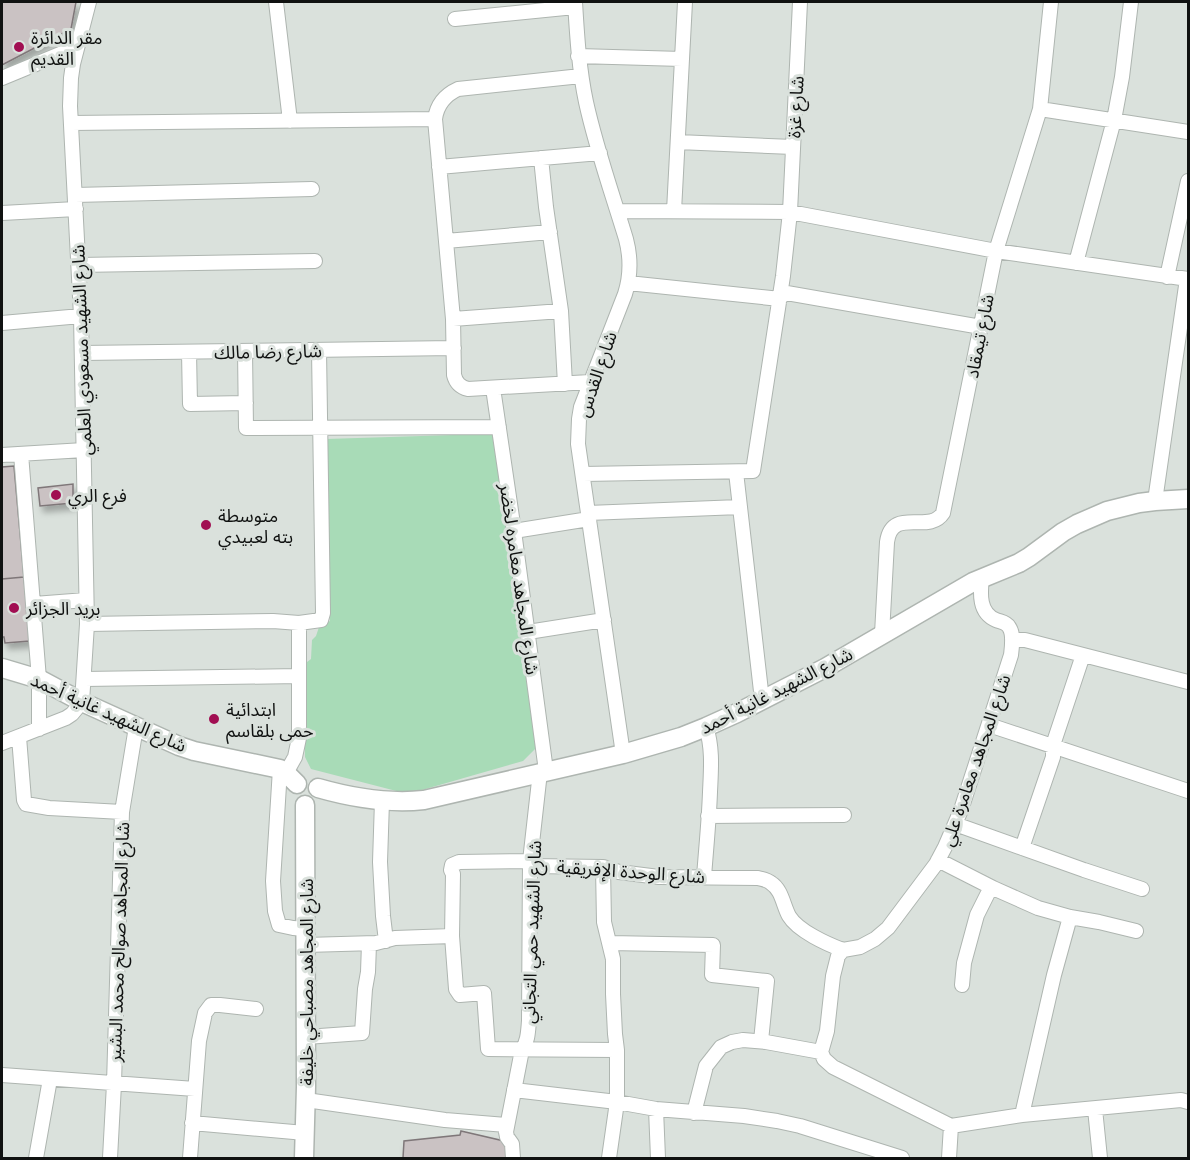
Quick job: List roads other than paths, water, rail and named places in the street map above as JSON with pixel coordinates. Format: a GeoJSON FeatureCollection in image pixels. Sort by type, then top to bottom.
{"type":"FeatureCollection","features":[{"type":"Feature","properties":{"kind":"main road","name":"شارع الشهيد غانية أحمد"},"geometry":{"type":"LineString","coordinates":[[2,668],[39,679],[164,741],[302,786],[382,801],[424,800],[623,754],[706,727],[825,668],[982,578],[1019,563],[1062,532],[1092,517],[1123,507],[1155,501],[1188,499]]}},
{"type":"Feature","properties":{"kind":"main road","name":"شارع المجاهد مصباحي خليفة"},"geometry":{"type":"LineString","coordinates":[[302,786],[306,937],[304,1158]]}},
{"type":"Feature","properties":{"kind":"street","name":"شارع الشهيد مسعودي العلمي"},"geometry":{"type":"LineString","coordinates":[[82,702],[87,624],[84,450],[79,265],[70,106],[71,78],[89,2]]}},
{"type":"Feature","properties":{"kind":"street"},"geometry":{"type":"LineString","coordinates":[[276,2],[290,121]]}},
{"type":"Feature","properties":{"kind":"street"},"geometry":{"type":"LineString","coordinates":[[675,211],[685,2]]}},
{"type":"Feature","properties":{"kind":"street","name":"شارع غزة"},"geometry":{"type":"LineString","coordinates":[[736,472],[753,471],[780,295],[790,212],[800,2]]}},
{"type":"Feature","properties":{"kind":"street","name":"شارع تيمقاد"},"geometry":{"type":"LineString","coordinates":[[882,634],[889,533],[896,525],[906,522],[933,522],[943,513],[996,252],[1040,109],[1051,2]]}},
{"type":"Feature","properties":{"kind":"street"},"geometry":{"type":"LineString","coordinates":[[1076,263],[1114,120],[1122,78],[1131,2]]}},
{"type":"Feature","properties":{"kind":"street"},"geometry":{"type":"LineString","coordinates":[[455,19],[496,8],[575,4]]}},
{"type":"Feature","properties":{"kind":"street","name":"شارع القدس"},"geometry":{"type":"LineString","coordinates":[[575,4],[578,56],[586,103],[629,249],[630,261],[628,283],[581,407],[578,444],[623,754]]}},
{"type":"Feature","properties":{"kind":"street"},"geometry":{"type":"LineString","coordinates":[[2,78],[77,47]]}},
{"type":"Feature","properties":{"kind":"street"},"geometry":{"type":"LineString","coordinates":[[578,56],[682,59]]}},
{"type":"Feature","properties":{"kind":"street"},"geometry":{"type":"LineString","coordinates":[[581,76],[458,88],[441,102],[435,119],[453,319],[454,375],[459,385],[468,389],[590,382]]}},
{"type":"Feature","properties":{"kind":"street"},"geometry":{"type":"LineString","coordinates":[[1040,109],[1188,132]]}},
{"type":"Feature","properties":{"kind":"street"},"geometry":{"type":"LineString","coordinates":[[71,123],[435,119]]}},
{"type":"Feature","properties":{"kind":"street"},"geometry":{"type":"LineString","coordinates":[[678,142],[793,147]]}},
{"type":"Feature","properties":{"kind":"street"},"geometry":{"type":"LineString","coordinates":[[439,167],[600,153]]}},
{"type":"Feature","properties":{"kind":"street"},"geometry":{"type":"LineString","coordinates":[[542,158],[546,207],[561,311],[565,384]]}},
{"type":"Feature","properties":{"kind":"street"},"geometry":{"type":"LineString","coordinates":[[1167,277],[1185,212],[1188,181]]}},
{"type":"Feature","properties":{"kind":"street"},"geometry":{"type":"LineString","coordinates":[[2,213],[75,202],[312,189]]}},
{"type":"Feature","properties":{"kind":"street"},"geometry":{"type":"LineString","coordinates":[[618,211],[790,212],[996,252],[1187,279],[1155,501]]}},
{"type":"Feature","properties":{"kind":"street"},"geometry":{"type":"LineString","coordinates":[[446,241],[550,232]]}},
{"type":"Feature","properties":{"kind":"street"},"geometry":{"type":"LineString","coordinates":[[79,265],[315,261]]}},
{"type":"Feature","properties":{"kind":"street"},"geometry":{"type":"LineString","coordinates":[[628,283],[780,295],[981,327]]}},
{"type":"Feature","properties":{"kind":"street"},"geometry":{"type":"LineString","coordinates":[[453,319],[561,311]]}},
{"type":"Feature","properties":{"kind":"street"},"geometry":{"type":"LineString","coordinates":[[2,323],[81,316]]}},
{"type":"Feature","properties":{"kind":"street","name":"شارع رضا مالك"},"geometry":{"type":"LineString","coordinates":[[82,353],[454,348]]}},
{"type":"Feature","properties":{"kind":"street"},"geometry":{"type":"LineString","coordinates":[[87,624],[273,621],[299,623],[321,620],[323,613],[319,350]]}},
{"type":"Feature","properties":{"kind":"street"},"geometry":{"type":"LineString","coordinates":[[245,351],[246,428],[499,427]]}},
{"type":"Feature","properties":{"kind":"street"},"geometry":{"type":"LineString","coordinates":[[189,352],[190,404],[246,403]]}},
{"type":"Feature","properties":{"kind":"street","name":"شارع المجاهد معامره لخضر"},"geometry":{"type":"LineString","coordinates":[[493,388],[528,632],[543,772]]}},
{"type":"Feature","properties":{"kind":"street"},"geometry":{"type":"LineString","coordinates":[[2,455],[84,450]]}},
{"type":"Feature","properties":{"kind":"street"},"geometry":{"type":"LineString","coordinates":[[21,454],[39,679],[39,729]]}},
{"type":"Feature","properties":{"kind":"street"},"geometry":{"type":"LineString","coordinates":[[583,474],[736,472],[762,700]]}},
{"type":"Feature","properties":{"kind":"street"},"geometry":{"type":"LineString","coordinates":[[514,531],[589,516],[740,507]]}},
{"type":"Feature","properties":{"kind":"street"},"geometry":{"type":"LineString","coordinates":[[982,578],[980,595],[986,612],[1010,628],[1012,640],[1025,640],[1188,682]]}},
{"type":"Feature","properties":{"kind":"street"},"geometry":{"type":"LineString","coordinates":[[33,604],[86,600]]}},
{"type":"Feature","properties":{"kind":"street"},"geometry":{"type":"LineString","coordinates":[[528,632],[604,620]]}},
{"type":"Feature","properties":{"kind":"street"},"geometry":{"type":"LineString","coordinates":[[299,623],[298,738],[295,758],[302,786],[273,880],[275,911],[279,926],[293,928],[306,937],[369,944],[395,938],[452,936],[456,989],[460,995],[484,993],[489,1049],[617,1050]]}},
{"type":"Feature","properties":{"kind":"street","name":"شارع المجاهد معامرة علي"},"geometry":{"type":"LineString","coordinates":[[843,950],[860,947],[875,939],[888,928],[939,860],[961,810],[1011,655],[1012,640]]}},
{"type":"Feature","properties":{"kind":"street"},"geometry":{"type":"LineString","coordinates":[[1022,848],[1053,757],[1053,745],[1083,655]]}},
{"type":"Feature","properties":{"kind":"street"},"geometry":{"type":"LineString","coordinates":[[84,679],[299,676]]}},
{"type":"Feature","properties":{"kind":"street"},"geometry":{"type":"LineString","coordinates":[[2,743],[72,714],[82,702]]}},
{"type":"Feature","properties":{"kind":"street"},"geometry":{"type":"LineString","coordinates":[[989,725],[1188,791]]}},
{"type":"Feature","properties":{"kind":"street","name":"شارع المجاهد صوالح محمد البشير"},"geometry":{"type":"LineString","coordinates":[[110,1158],[122,812],[135,727]]}},
{"type":"Feature","properties":{"kind":"street"},"geometry":{"type":"LineString","coordinates":[[704,878],[711,752],[706,727]]}},
{"type":"Feature","properties":{"kind":"street"},"geometry":{"type":"LineString","coordinates":[[19,737],[26,804],[49,808],[122,812]]}},
{"type":"Feature","properties":{"kind":"street","name":"شارع الشهيد حمي التجاني"},"geometry":{"type":"LineString","coordinates":[[513,1158],[512,1144],[507,1137],[506,1125],[529,1021],[530,863],[543,772]]}},
{"type":"Feature","properties":{"kind":"street"},"geometry":{"type":"LineString","coordinates":[[382,801],[380,862],[386,941]]}},
{"type":"Feature","properties":{"kind":"street"},"geometry":{"type":"LineString","coordinates":[[708,816],[844,814]]}},
{"type":"Feature","properties":{"kind":"street"},"geometry":{"type":"LineString","coordinates":[[955,824],[1142,889]]}},
{"type":"Feature","properties":{"kind":"street"},"geometry":{"type":"LineString","coordinates":[[939,860],[1038,908],[1136,931]]}},
{"type":"Feature","properties":{"kind":"street","name":"شارع الوحدة الإفريقية"},"geometry":{"type":"LineString","coordinates":[[452,936],[452,865],[459,862],[530,863],[603,867],[637,875],[758,878],[771,882],[780,895],[788,915],[796,924],[830,945],[843,950]]}},
{"type":"Feature","properties":{"kind":"street"},"geometry":{"type":"LineString","coordinates":[[603,867],[604,922],[613,959],[613,1004],[617,1050],[617,1102],[609,1158]]}},
{"type":"Feature","properties":{"kind":"street"},"geometry":{"type":"LineString","coordinates":[[962,985],[964,963],[977,915],[991,887]]}},
{"type":"Feature","properties":{"kind":"street"},"geometry":{"type":"LineString","coordinates":[[1022,1115],[1054,975],[1070,917]]}},
{"type":"Feature","properties":{"kind":"street"},"geometry":{"type":"LineString","coordinates":[[610,943],[713,945],[712,975],[768,981],[761,1041]]}},
{"type":"Feature","properties":{"kind":"street"},"geometry":{"type":"LineString","coordinates":[[306,1037],[362,1033],[369,944]]}},
{"type":"Feature","properties":{"kind":"street"},"geometry":{"type":"LineString","coordinates":[[843,950],[838,956],[834,970],[827,1031],[821,1052],[824,1059],[833,1067],[951,1126],[1022,1115],[1181,1100],[1188,1102]]}},
{"type":"Feature","properties":{"kind":"street"},"geometry":{"type":"LineString","coordinates":[[190,1158],[199,1041],[205,1013],[211,1005],[256,1009]]}},
{"type":"Feature","properties":{"kind":"street"},"geometry":{"type":"LineString","coordinates":[[694,1113],[706,1066],[721,1047],[744,1040],[821,1052]]}},
{"type":"Feature","properties":{"kind":"street"},"geometry":{"type":"LineString","coordinates":[[2,1075],[195,1089]]}},
{"type":"Feature","properties":{"kind":"street"},"geometry":{"type":"LineString","coordinates":[[36,1158],[50,1079]]}},
{"type":"Feature","properties":{"kind":"street"},"geometry":{"type":"LineString","coordinates":[[514,1090],[656,1109],[777,1121],[902,1158]]}},
{"type":"Feature","properties":{"kind":"street"},"geometry":{"type":"LineString","coordinates":[[306,1100],[445,1120],[506,1125]]}},
{"type":"Feature","properties":{"kind":"street"},"geometry":{"type":"LineString","coordinates":[[1095,1108],[1100,1158]]}},
{"type":"Feature","properties":{"kind":"street"},"geometry":{"type":"LineString","coordinates":[[656,1109],[658,1158]]}},
{"type":"Feature","properties":{"kind":"street"},"geometry":{"type":"LineString","coordinates":[[192,1123],[305,1133]]}},
{"type":"Feature","properties":{"kind":"street"},"geometry":{"type":"LineString","coordinates":[[949,1158],[951,1126]]}},
{"type":"Feature","properties":{"kind":"place","name":"مقر الدائرة القديم"},"geometry":{"type":"Point","coordinates":[19,47]}},
{"type":"Feature","properties":{"kind":"place","name":"فرع الري"},"geometry":{"type":"Point","coordinates":[56,495]}},
{"type":"Feature","properties":{"kind":"place","name":"متوسطة بته لعبيدي"},"geometry":{"type":"Point","coordinates":[206,525]}},
{"type":"Feature","properties":{"kind":"place","name":"بريد الجزائر"},"geometry":{"type":"Point","coordinates":[14,608]}},
{"type":"Feature","properties":{"kind":"place","name":"ابتدائية حمى بلقاسم"},"geometry":{"type":"Point","coordinates":[214,719]}}]}
